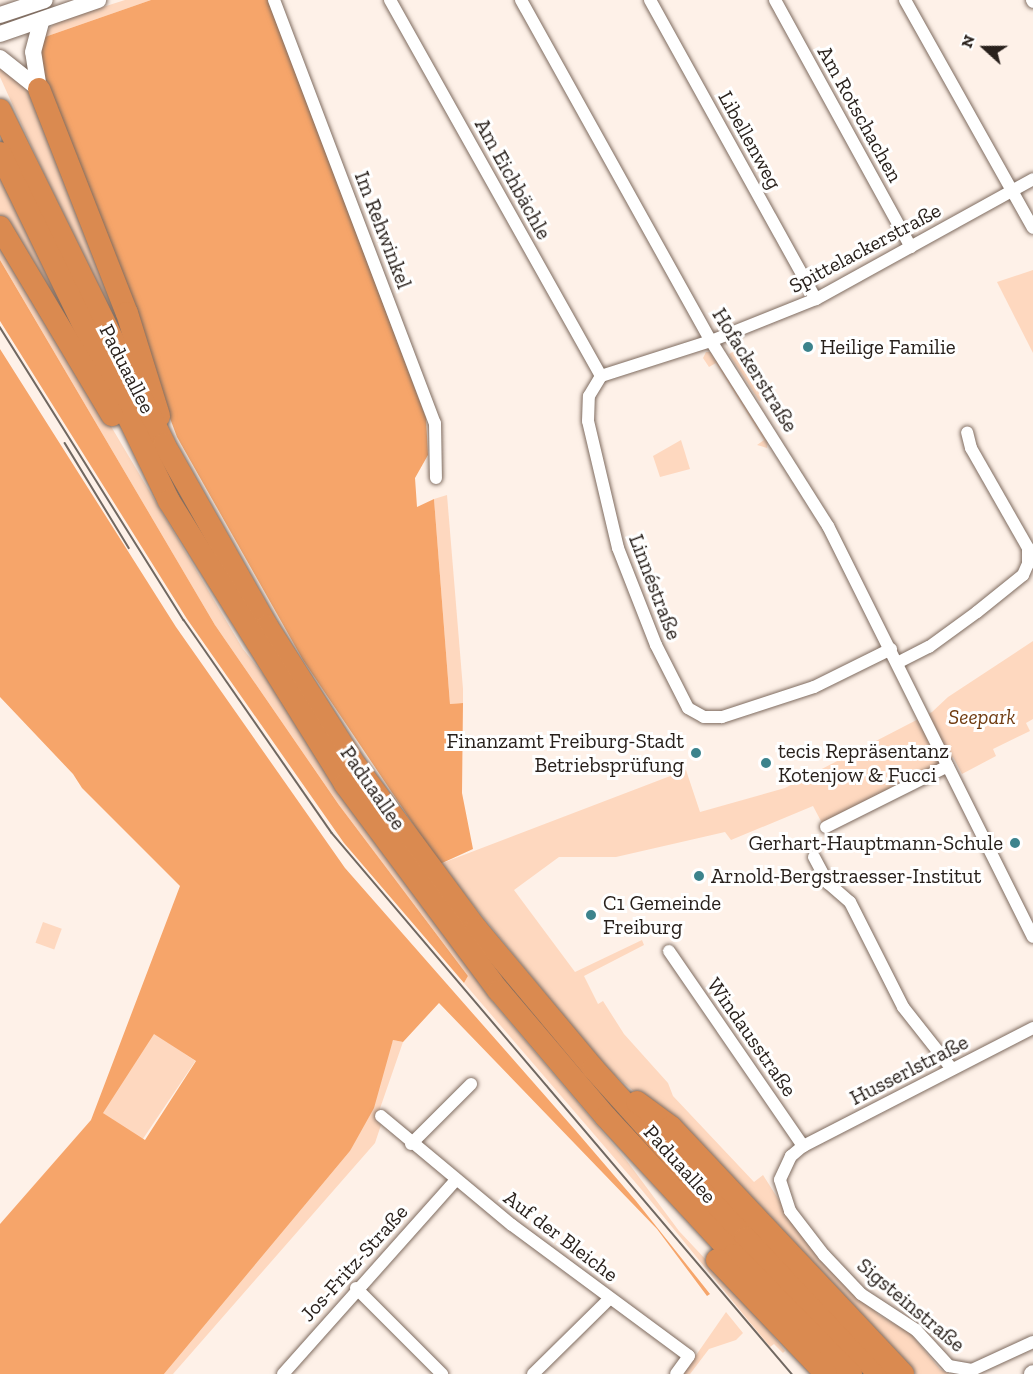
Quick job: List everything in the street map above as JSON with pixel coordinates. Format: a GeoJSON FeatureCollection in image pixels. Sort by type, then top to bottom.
{"type":"FeatureCollection","features":[{"type":"Feature","properties":{"kind":"highway"},"geometry":{"type":"LineString","coordinates":[[39,89],[155,392],[164,444]]}},
{"type":"Feature","properties":{"kind":"highway","name":"Paduaallee"},"geometry":{"type":"LineString","coordinates":[[2,114],[164,444],[267,626],[356,766],[476,928],[593,1068],[746,1238],[879,1374]]}},
{"type":"Feature","properties":{"kind":"highway","name":"Paduaallee"},"geometry":{"type":"LineString","coordinates":[[0,153],[169,501],[298,713],[405,868],[499,992],[606,1117],[734,1255],[851,1374]]}},
{"type":"Feature","properties":{"kind":"highway"},"geometry":{"type":"LineString","coordinates":[[0,227],[130,447],[169,501]]}},
{"type":"Feature","properties":{"kind":"highway"},"geometry":{"type":"LineString","coordinates":[[593,1068],[671,1127],[903,1374]]}},
{"type":"Feature","properties":{"kind":"highway"},"geometry":{"type":"LineString","coordinates":[[606,1117],[643,1174],[685,1226],[826,1374]]}},
{"type":"Feature","properties":{"kind":"main road"},"geometry":{"type":"LineString","coordinates":[[0,15],[45,0]]}},
{"type":"Feature","properties":{"kind":"main road"},"geometry":{"type":"LineString","coordinates":[[0,34],[41,22],[98,0]]}},
{"type":"Feature","properties":{"kind":"main road"},"geometry":{"type":"LineString","coordinates":[[0,1],[18,9]]}},
{"type":"Feature","properties":{"kind":"main road"},"geometry":{"type":"LineString","coordinates":[[39,89],[33,52],[41,22]]}},
{"type":"Feature","properties":{"kind":"main road"},"geometry":{"type":"LineString","coordinates":[[0,58],[39,89]]}},
{"type":"Feature","properties":{"kind":"street","name":"Im Rehwinkel"},"geometry":{"type":"LineString","coordinates":[[274,0],[435,423],[436,477]]}},
{"type":"Feature","properties":{"kind":"street","name":"Am Eichbächle"},"geometry":{"type":"LineString","coordinates":[[390,0],[601,376]]}},
{"type":"Feature","properties":{"kind":"street","name":"Hofackerstraße"},"geometry":{"type":"LineString","coordinates":[[521,0],[711,340],[818,508],[1033,937]]}},
{"type":"Feature","properties":{"kind":"street","name":"Libellenweg"},"geometry":{"type":"LineString","coordinates":[[650,0],[816,298]]}},
{"type":"Feature","properties":{"kind":"street","name":"Am Rotschachen"},"geometry":{"type":"LineString","coordinates":[[775,0],[911,247]]}},
{"type":"Feature","properties":{"kind":"street"},"geometry":{"type":"LineString","coordinates":[[905,0],[1033,228]]}},
{"type":"Feature","properties":{"kind":"street","name":"Spittelackerstraße"},"geometry":{"type":"LineString","coordinates":[[711,340],[816,298],[1033,179]]}},
{"type":"Feature","properties":{"kind":"street"},"geometry":{"type":"LineString","coordinates":[[601,376],[711,340]]}},
{"type":"Feature","properties":{"kind":"street","name":"Linnéstraße"},"geometry":{"type":"LineString","coordinates":[[601,376],[593,385],[586,408],[616,539],[656,645],[688,708],[704,717],[722,717],[814,687],[891,650]]}},
{"type":"Feature","properties":{"kind":"street"},"geometry":{"type":"LineString","coordinates":[[897,663],[929,647],[977,612],[1023,574],[1028,564],[1028,548],[971,448],[967,432]]}},
{"type":"Feature","properties":{"kind":"street"},"geometry":{"type":"LineString","coordinates":[[826,827],[948,766]]}},
{"type":"Feature","properties":{"kind":"street"},"geometry":{"type":"LineString","coordinates":[[814,857],[828,884],[850,902],[903,1006],[952,1069]]}},
{"type":"Feature","properties":{"kind":"street","name":"Windausstraße"},"geometry":{"type":"LineString","coordinates":[[669,951],[803,1146]]}},
{"type":"Feature","properties":{"kind":"street","name":"Husserlstraße"},"geometry":{"type":"LineString","coordinates":[[803,1146],[1033,1028]]}},
{"type":"Feature","properties":{"kind":"street"},"geometry":{"type":"LineString","coordinates":[[411,1144],[471,1084]]}},
{"type":"Feature","properties":{"kind":"street","name":"Auf der Bleiche"},"geometry":{"type":"LineString","coordinates":[[381,1116],[411,1144],[456,1180],[689,1356],[676,1374]]}},
{"type":"Feature","properties":{"kind":"street","name":"Sigsteinstraße"},"geometry":{"type":"LineString","coordinates":[[803,1146],[791,1156],[780,1175],[783,1197],[800,1227],[861,1294],[916,1330],[940,1358],[959,1370],[972,1370],[1033,1342]]}},
{"type":"Feature","properties":{"kind":"street","name":"Jos-Fritz-Straße"},"geometry":{"type":"LineString","coordinates":[[282,1374],[356,1288],[456,1180]]}},
{"type":"Feature","properties":{"kind":"street"},"geometry":{"type":"LineString","coordinates":[[356,1288],[442,1374]]}},
{"type":"Feature","properties":{"kind":"street"},"geometry":{"type":"LineString","coordinates":[[533,1374],[610,1298]]}},
{"type":"Feature","properties":{"kind":"green space"},"geometry":{"type":"Polygon","coordinates":[[[125,0],[151,0],[39,39],[56,22],[125,0]]]}},
{"type":"Feature","properties":{"kind":"green space"},"geometry":{"type":"Polygon","coordinates":[[[0,63],[30,89],[144,379],[45,176],[0,77],[0,63]]]}},
{"type":"Feature","properties":{"kind":"green space"},"geometry":{"type":"Polygon","coordinates":[[[0,168],[100,378],[0,216],[0,168]]]}},
{"type":"Feature","properties":{"kind":"green space"},"geometry":{"type":"Polygon","coordinates":[[[0,239],[243,649],[275,689],[491,1000],[627,1161],[679,1231],[753,1310],[785,1351],[783,1353],[774,1344],[770,1347],[641,1189],[464,983],[468,976],[339,805],[215,625],[0,260],[0,239]]]}},
{"type":"Feature","properties":{"kind":"green space"},"geometry":{"type":"Polygon","coordinates":[[[1033,270],[1033,353],[997,282],[1033,270]]]}},
{"type":"Feature","properties":{"kind":"green space"},"geometry":{"type":"Polygon","coordinates":[[[734,351],[764,398],[759,401],[729,354],[734,351]]]}},
{"type":"Feature","properties":{"kind":"green space"},"geometry":{"type":"Polygon","coordinates":[[[706,352],[711,352],[768,441],[767,448],[757,445],[764,440],[716,363],[709,367],[703,358],[706,352]]]}},
{"type":"Feature","properties":{"kind":"green space"},"geometry":{"type":"Polygon","coordinates":[[[681,440],[690,469],[660,477],[653,456],[681,440]]]}},
{"type":"Feature","properties":{"kind":"green space"},"geometry":{"type":"Polygon","coordinates":[[[447,495],[463,689],[463,703],[450,704],[434,499],[447,495]]]}},
{"type":"Feature","properties":{"kind":"green space","name":"Seepark"},"geometry":{"type":"Polygon","coordinates":[[[1033,641],[1033,719],[1026,723],[1030,731],[993,749],[996,756],[962,774],[953,757],[823,825],[813,806],[731,840],[725,832],[616,857],[559,857],[514,890],[575,972],[642,940],[644,945],[584,976],[598,1004],[603,1001],[624,1034],[668,1083],[673,1096],[754,1182],[763,1175],[805,1241],[879,1315],[910,1333],[940,1369],[949,1374],[916,1374],[669,1121],[605,1067],[440,864],[686,770],[700,812],[785,788],[932,712],[948,697],[1033,641]]]}},
{"type":"Feature","properties":{"kind":"green space"},"geometry":{"type":"Polygon","coordinates":[[[43,922],[62,929],[54,950],[35,943],[43,922]]]}},
{"type":"Feature","properties":{"kind":"green space"},"geometry":{"type":"Polygon","coordinates":[[[154,1033],[195,1061],[142,1140],[101,1112],[154,1033]]]}},
{"type":"Feature","properties":{"kind":"green space"},"geometry":{"type":"Polygon","coordinates":[[[393,1040],[403,1042],[376,1120],[381,1125],[375,1143],[173,1374],[164,1374],[350,1151],[393,1040]]]}},
{"type":"Feature","properties":{"kind":"green space"},"geometry":{"type":"Polygon","coordinates":[[[726,1312],[743,1333],[736,1340],[709,1349],[690,1374],[683,1374],[726,1312]]]}},
{"type":"Feature","properties":{"kind":"shaded area"},"geometry":{"type":"Polygon","coordinates":[[[151,0],[269,0],[426,418],[428,455],[415,478],[417,507],[434,499],[450,704],[463,703],[462,793],[473,849],[440,864],[303,660],[177,437],[45,84],[39,39],[151,0]]]}},
{"type":"Feature","properties":{"kind":"shaded area"},"geometry":{"type":"Polygon","coordinates":[[[0,260],[215,625],[339,805],[468,976],[464,983],[344,843],[187,619],[0,321],[0,260]]]}},
{"type":"Feature","properties":{"kind":"shaded area"},"geometry":{"type":"Polygon","coordinates":[[[0,349],[176,627],[345,868],[636,1201],[710,1294],[707,1296],[657,1229],[439,1003],[403,1042],[393,1040],[374,1108],[350,1151],[164,1374],[0,1374],[0,1224],[91,1120],[180,886],[82,788],[73,774],[0,697],[0,349]],[[154,1034],[103,1113],[145,1140],[196,1061],[154,1034]]]}},
{"type":"Feature","properties":{"kind":"tram line"},"geometry":{"type":"LineString","coordinates":[[0,327],[184,620],[332,833],[792,1374]]}},
{"type":"Feature","properties":{"kind":"tram line"},"geometry":{"type":"LineString","coordinates":[[65,443],[129,548]]}},
{"type":"Feature","properties":{"kind":"place","name":"Heilige Familie"},"geometry":{"type":"Point","coordinates":[808,347]}},
{"type":"Feature","properties":{"kind":"place","name":"Finanzamt Freiburg-Stadt Betriebsprüfung"},"geometry":{"type":"Point","coordinates":[696,753]}},
{"type":"Feature","properties":{"kind":"place","name":"tecis Repräsentanz Kotenjow & Fucci"},"geometry":{"type":"Point","coordinates":[766,763]}},
{"type":"Feature","properties":{"kind":"place","name":"Gerhart-Hauptmann-Schule"},"geometry":{"type":"Point","coordinates":[1015,843]}},
{"type":"Feature","properties":{"kind":"place","name":"Arnold-Bergstraesser-Institut"},"geometry":{"type":"Point","coordinates":[699,876]}},
{"type":"Feature","properties":{"kind":"place","name":"C1 Gemeinde Freiburg"},"geometry":{"type":"Point","coordinates":[591,915]}}]}
